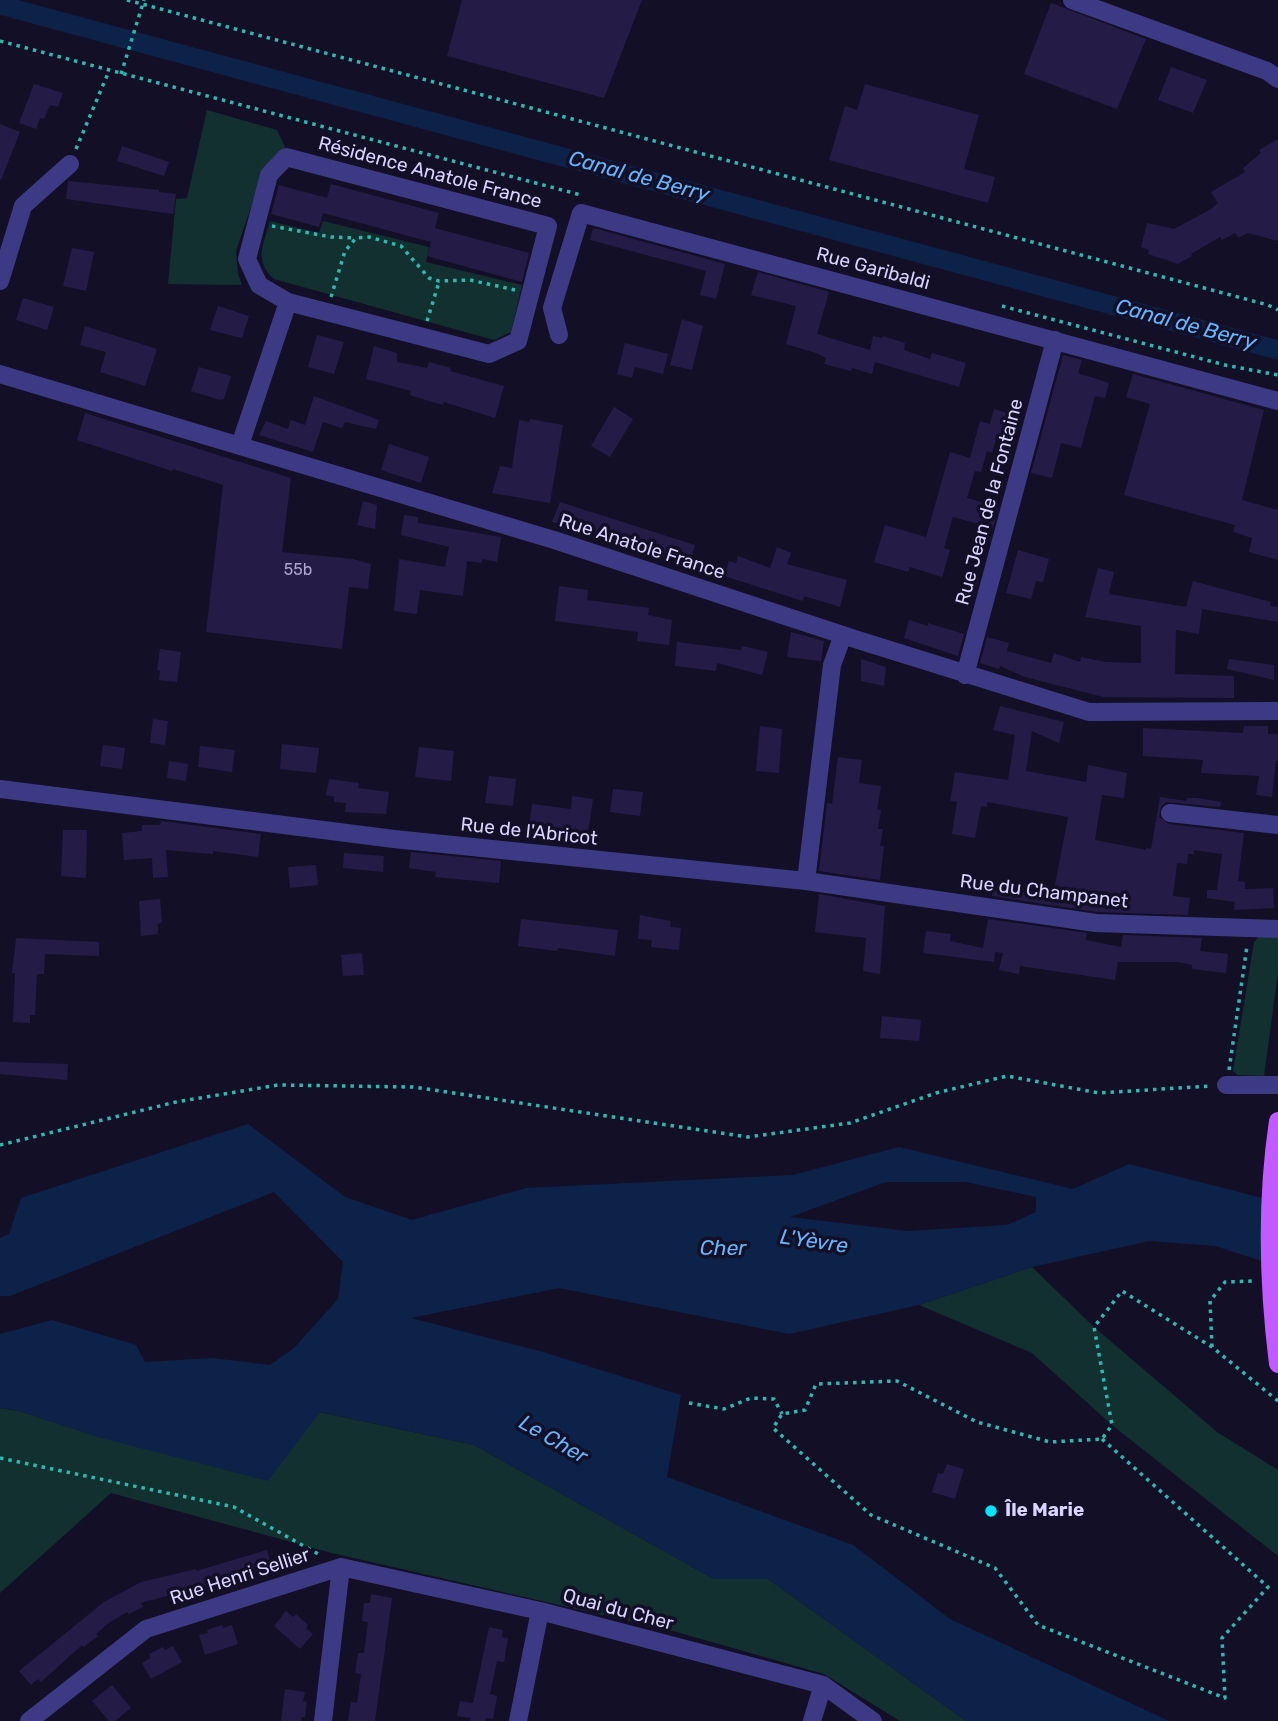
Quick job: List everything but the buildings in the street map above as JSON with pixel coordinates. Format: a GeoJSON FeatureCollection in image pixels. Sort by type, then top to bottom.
{"type":"FeatureCollection","features":[{"type":"Feature","properties":{"kind":"main road"},"geometry":{"type":"LineString","coordinates":[[1278,1121],[1272,1163],[1270,1297],[1278,1364]]}},
{"type":"Feature","properties":{"kind":"street"},"geometry":{"type":"LineString","coordinates":[[1072,0],[1169,33],[1267,71],[1278,79]]}},
{"type":"Feature","properties":{"kind":"street","name":"Résidence Anatole France"},"geometry":{"type":"LineString","coordinates":[[286,157],[548,226],[530,294],[518,341],[489,354],[288,302],[259,285],[247,259],[269,175],[286,157]]}},
{"type":"Feature","properties":{"kind":"street"},"geometry":{"type":"LineString","coordinates":[[0,281],[23,206],[70,164]]}},
{"type":"Feature","properties":{"kind":"street","name":"Rue Garibaldi"},"geometry":{"type":"LineString","coordinates":[[559,335],[552,308],[580,212],[1278,401]]}},
{"type":"Feature","properties":{"kind":"street"},"geometry":{"type":"LineString","coordinates":[[240,445],[288,302]]}},
{"type":"Feature","properties":{"kind":"street","name":"Rue Jean de la Fontaine"},"geometry":{"type":"LineString","coordinates":[[965,675],[1055,340]]}},
{"type":"Feature","properties":{"kind":"street","name":"Rue Anatole France"},"geometry":{"type":"LineString","coordinates":[[0,374],[554,540],[965,675],[1089,712],[1278,711]]}},
{"type":"Feature","properties":{"kind":"street"},"geometry":{"type":"LineString","coordinates":[[806,881],[832,665],[843,635]]}},
{"type":"Feature","properties":{"kind":"street","name":"Rue de l'Abricot"},"geometry":{"type":"LineString","coordinates":[[0,789],[394,839],[806,881]]}},
{"type":"Feature","properties":{"kind":"street"},"geometry":{"type":"LineString","coordinates":[[1170,813],[1278,825]]}},
{"type":"Feature","properties":{"kind":"street","name":"Rue du Champanet"},"geometry":{"type":"LineString","coordinates":[[806,881],[1097,923],[1278,929]]}},
{"type":"Feature","properties":{"kind":"street"},"geometry":{"type":"LineString","coordinates":[[1226,1085],[1278,1085]]}},
{"type":"Feature","properties":{"kind":"street","name":"Quai du Cher"},"geometry":{"type":"LineString","coordinates":[[341,1567],[540,1611],[823,1685],[873,1721]]}},
{"type":"Feature","properties":{"kind":"street","name":"Rue Henri Sellier"},"geometry":{"type":"LineString","coordinates":[[29,1721],[146,1629],[341,1567],[323,1721]]}},
{"type":"Feature","properties":{"kind":"street"},"geometry":{"type":"LineString","coordinates":[[519,1721],[540,1611]]}},
{"type":"Feature","properties":{"kind":"street"},"geometry":{"type":"LineString","coordinates":[[812,1721],[823,1685]]}},
{"type":"Feature","properties":{"kind":"path"},"geometry":{"type":"LineString","coordinates":[[127,0],[143,2],[1268,305],[1278,310]]}},
{"type":"Feature","properties":{"kind":"path"},"geometry":{"type":"LineString","coordinates":[[121,74],[143,2]]}},
{"type":"Feature","properties":{"kind":"path"},"geometry":{"type":"LineString","coordinates":[[70,164],[109,71]]}},
{"type":"Feature","properties":{"kind":"path"},"geometry":{"type":"LineString","coordinates":[[257,221],[278,228],[331,237],[369,237],[401,246],[429,278],[439,281],[470,280],[530,294]]}},
{"type":"Feature","properties":{"kind":"path"},"geometry":{"type":"LineString","coordinates":[[327,312],[345,251],[356,238]]}},
{"type":"Feature","properties":{"kind":"path"},"geometry":{"type":"LineString","coordinates":[[423,337],[439,281]]}},
{"type":"Feature","properties":{"kind":"path"},"geometry":{"type":"LineString","coordinates":[[0,1145],[176,1102],[278,1085],[414,1087],[748,1138],[850,1123],[936,1093],[1007,1076],[1099,1093],[1226,1085],[1250,929]]}},
{"type":"Feature","properties":{"kind":"path"},"geometry":{"type":"LineString","coordinates":[[1212,1348],[1210,1301],[1225,1282],[1256,1281]]}},
{"type":"Feature","properties":{"kind":"path"},"geometry":{"type":"LineString","coordinates":[[1102,1439],[1112,1425],[1094,1327],[1122,1292],[1212,1348],[1278,1401]]}},
{"type":"Feature","properties":{"kind":"path"},"geometry":{"type":"LineString","coordinates":[[897,1381],[977,1422],[1050,1442],[1102,1439],[1268,1587],[1223,1638],[1225,1698],[1038,1625],[995,1568],[871,1515],[773,1429],[782,1414],[805,1410],[816,1384],[897,1381]]}},
{"type":"Feature","properties":{"kind":"path"},"geometry":{"type":"LineString","coordinates":[[689,1403],[724,1409],[751,1398],[774,1399],[782,1414]]}},
{"type":"Feature","properties":{"kind":"path"},"geometry":{"type":"LineString","coordinates":[[0,1458],[234,1507],[341,1567]]}},
{"type":"Feature","properties":{"kind":"green space"},"geometry":{"type":"Polygon","coordinates":[[[207,110],[277,130],[285,147],[264,169],[236,251],[242,285],[168,284],[176,199],[187,198],[207,110]]]}},
{"type":"Feature","properties":{"kind":"green space"},"geometry":{"type":"Polygon","coordinates":[[[270,221],[319,233],[323,221],[429,247],[426,262],[522,285],[511,332],[494,340],[274,279],[262,258],[270,221]]]}},
{"type":"Feature","properties":{"kind":"green space"},"geometry":{"type":"Polygon","coordinates":[[[1259,936],[1278,938],[1278,973],[1264,1076],[1238,1075],[1233,1071],[1254,942],[1259,936]]]}},
{"type":"Feature","properties":{"kind":"green space"},"geometry":{"type":"Polygon","coordinates":[[[1032,1267],[1094,1327],[1217,1432],[1278,1470],[1278,1556],[1112,1425],[1032,1353],[919,1305],[1032,1267]]]}},
{"type":"Feature","properties":{"kind":"green space"},"geometry":{"type":"Polygon","coordinates":[[[0,1408],[19,1411],[99,1437],[319,1412],[474,1445],[714,1579],[768,1579],[966,1721],[900,1721],[824,1674],[673,1631],[332,1553],[111,1493],[0,1593],[0,1408]]]}},
{"type":"Feature","properties":{"kind":"water","name":"Cher"},"geometry":{"type":"Polygon","coordinates":[[[248,1124],[345,1197],[412,1220],[526,1188],[793,1175],[899,1147],[1073,1189],[1129,1164],[1278,1202],[1278,1266],[1215,1246],[1149,1241],[1032,1267],[919,1305],[789,1334],[559,1288],[411,1318],[543,1352],[681,1395],[667,1477],[853,1545],[950,1619],[1169,1721],[966,1721],[768,1579],[714,1579],[474,1445],[320,1412],[268,1481],[98,1437],[19,1411],[0,1408],[0,1334],[52,1320],[136,1345],[145,1362],[213,1358],[270,1365],[294,1348],[338,1299],[343,1262],[274,1192],[10,1296],[0,1296],[0,1238],[9,1234],[21,1198],[248,1124]],[[886,1182],[790,1217],[908,1231],[1007,1225],[1036,1212],[1036,1197],[966,1182],[886,1182]]]}},
{"type":"Feature","properties":{"kind":"waterway","name":"Canal de Berry"},"geometry":{"type":"LineString","coordinates":[[0,5],[1278,350]]}},
{"type":"Feature","properties":{"kind":"place","name":"Île Marie"},"geometry":{"type":"Point","coordinates":[991,1511]}},
{"type":"Feature","properties":{"kind":"water label","name":"L'Yèvre"},"geometry":{"type":"Point","coordinates":[814,1242]}},
{"type":"Feature","properties":{"kind":"water label","name":"Le Cher"},"geometry":{"type":"Point","coordinates":[553,1440]}}]}
